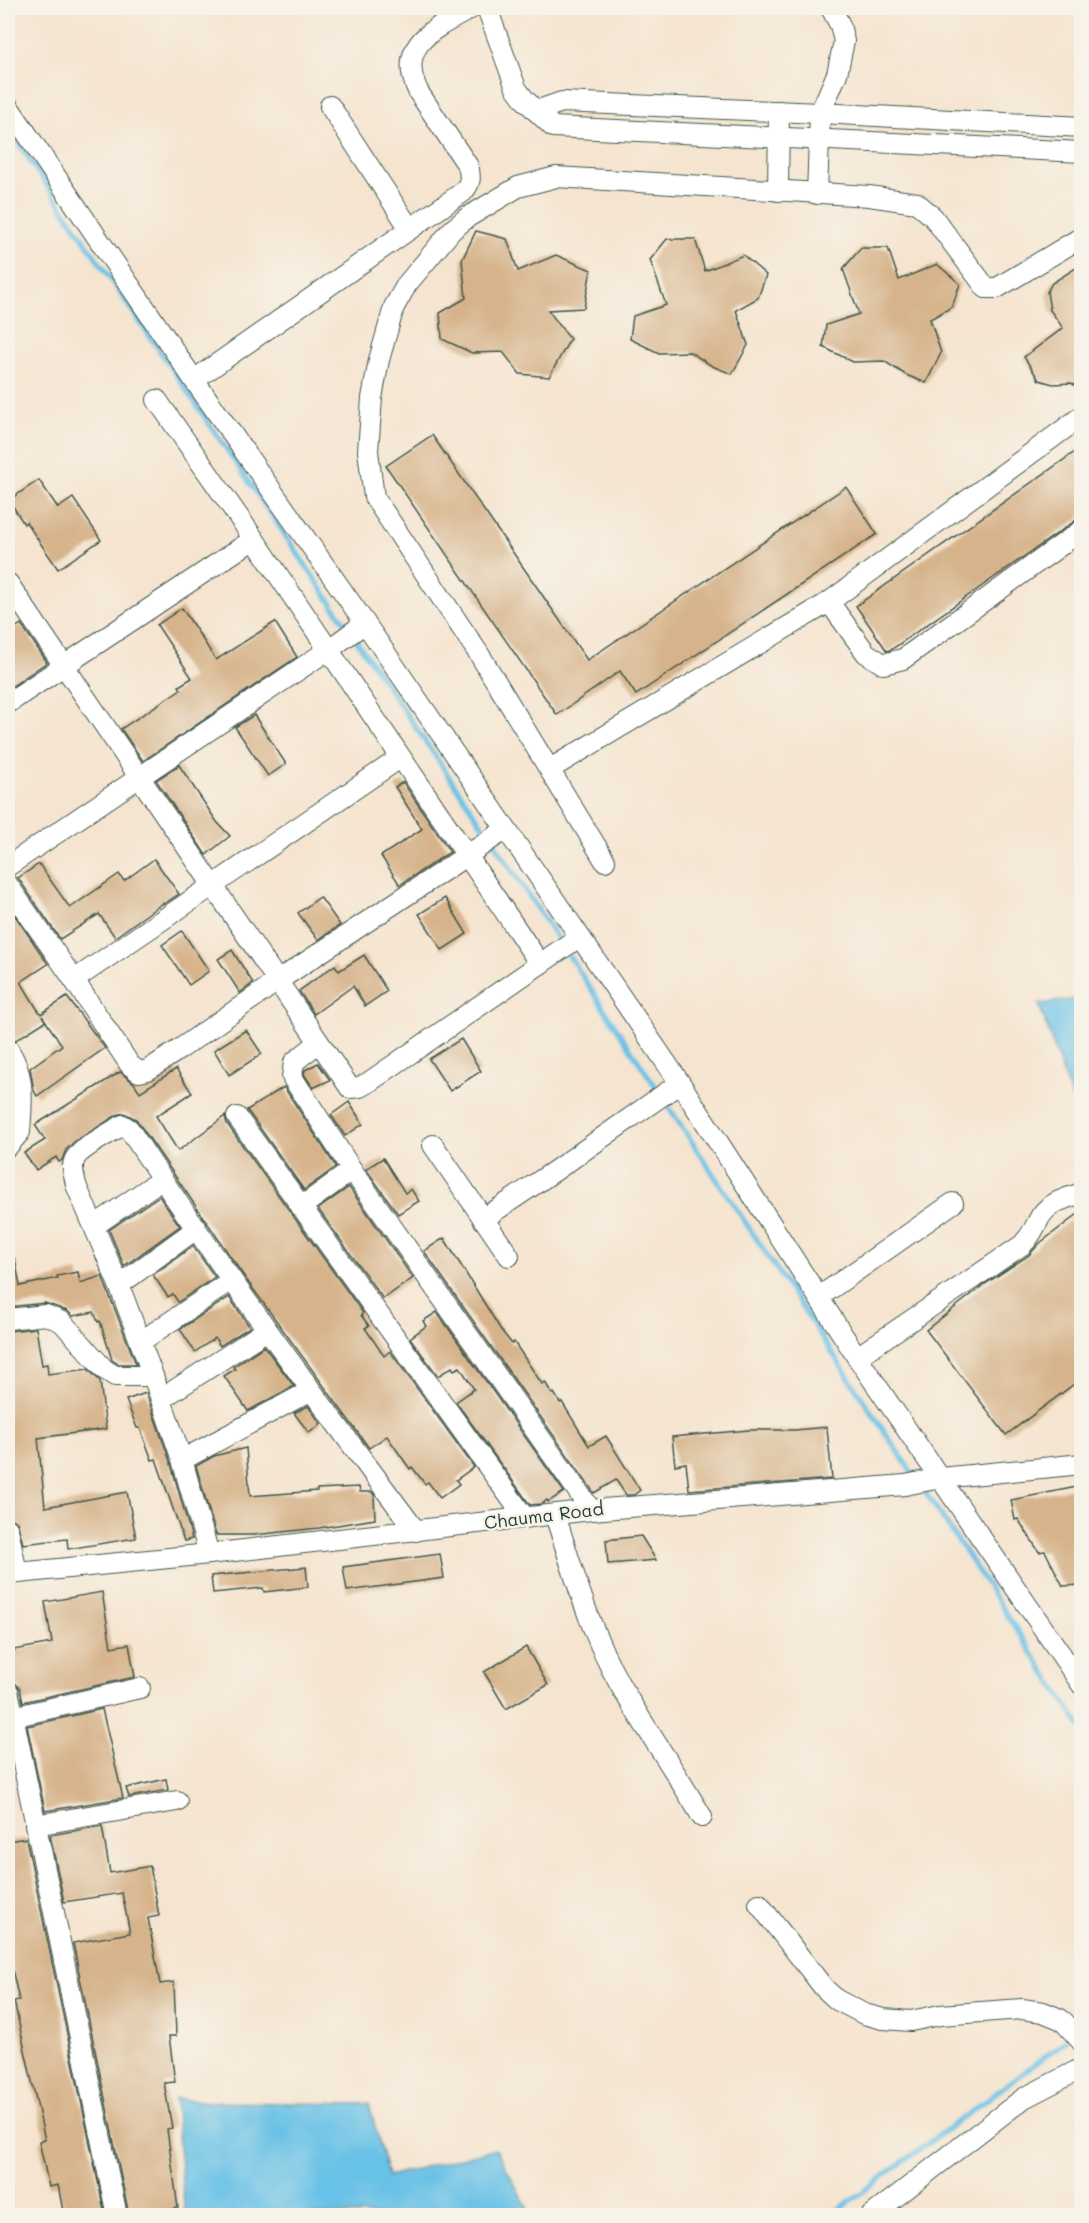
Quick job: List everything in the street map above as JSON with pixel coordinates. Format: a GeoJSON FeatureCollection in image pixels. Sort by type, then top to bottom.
{"type":"FeatureCollection","features":[{"type":"Feature","properties":{"kind":"street"},"geometry":{"type":"LineString","coordinates":[[194,380],[469,186],[471,177],[468,166],[419,93],[413,82],[411,67],[415,52],[423,38],[472,8]]}},
{"type":"Feature","properties":{"kind":"street"},"geometry":{"type":"LineString","coordinates":[[487,8],[516,88],[553,127],[1082,152]]}},
{"type":"Feature","properties":{"kind":"street"},"geometry":{"type":"LineString","coordinates":[[817,195],[820,113],[837,74],[844,41],[840,25],[831,8]]}},
{"type":"Feature","properties":{"kind":"street"},"geometry":{"type":"LineString","coordinates":[[536,111],[562,102],[1082,127]]}},
{"type":"Feature","properties":{"kind":"street"},"geometry":{"type":"LineString","coordinates":[[8,106],[194,380],[356,630],[505,830],[680,1083],[935,1479],[1082,1685]]}},
{"type":"Feature","properties":{"kind":"street"},"geometry":{"type":"LineString","coordinates":[[330,106],[410,228]]}},
{"type":"Feature","properties":{"kind":"street"},"geometry":{"type":"LineString","coordinates":[[778,191],[779,111]]}},
{"type":"Feature","properties":{"kind":"street"},"geometry":{"type":"LineString","coordinates":[[605,861],[447,604],[374,497],[368,451],[372,398],[379,360],[394,307],[407,284],[453,230],[468,216],[518,187],[556,177],[817,195],[869,196],[917,203],[933,217],[986,288],[997,288],[1082,237]]}},
{"type":"Feature","properties":{"kind":"street"},"geometry":{"type":"LineString","coordinates":[[157,400],[254,539],[540,964]]}},
{"type":"Feature","properties":{"kind":"street"},"geometry":{"type":"LineString","coordinates":[[550,770],[829,602],[1082,416]]}},
{"type":"Feature","properties":{"kind":"street"},"geometry":{"type":"LineString","coordinates":[[829,602],[866,653],[883,664],[903,659],[1082,530]]}},
{"type":"Feature","properties":{"kind":"street"},"geometry":{"type":"LineString","coordinates":[[8,703],[254,539]]}},
{"type":"Feature","properties":{"kind":"street"},"geometry":{"type":"LineString","coordinates":[[8,583],[276,982],[350,1088],[360,1087],[579,937]]}},
{"type":"Feature","properties":{"kind":"street"},"geometry":{"type":"LineString","coordinates":[[8,866],[356,630]]}},
{"type":"Feature","properties":{"kind":"street"},"geometry":{"type":"LineString","coordinates":[[74,980],[400,758]]}},
{"type":"Feature","properties":{"kind":"street"},"geometry":{"type":"LineString","coordinates":[[8,885],[130,1065],[139,1072],[148,1070],[180,1049],[276,982],[505,830]]}},
{"type":"Feature","properties":{"kind":"street"},"geometry":{"type":"LineString","coordinates":[[318,1043],[294,1062],[292,1077],[352,1170],[591,1510]]}},
{"type":"Feature","properties":{"kind":"street"},"geometry":{"type":"LineString","coordinates":[[8,1049],[20,1072],[15,1087],[20,1132],[8,1146]]}},
{"type":"Feature","properties":{"kind":"street"},"geometry":{"type":"LineString","coordinates":[[483,1219],[680,1083]]}},
{"type":"Feature","properties":{"kind":"street"},"geometry":{"type":"LineString","coordinates":[[237,1117],[525,1518]]}},
{"type":"Feature","properties":{"kind":"street"},"geometry":{"type":"LineString","coordinates":[[209,1554],[182,1460],[153,1376],[119,1285],[76,1185],[74,1158],[123,1125],[129,1129],[310,1391],[416,1531]]}},
{"type":"Feature","properties":{"kind":"street"},"geometry":{"type":"LineString","coordinates":[[433,1145],[509,1256]]}},
{"type":"Feature","properties":{"kind":"street"},"geometry":{"type":"LineString","coordinates":[[301,1208],[352,1170]]}},
{"type":"Feature","properties":{"kind":"street"},"geometry":{"type":"LineString","coordinates":[[94,1226],[162,1179]]}},
{"type":"Feature","properties":{"kind":"street"},"geometry":{"type":"LineString","coordinates":[[857,1357],[1022,1245],[1033,1234],[1037,1221],[1044,1211],[1053,1203],[1082,1193]]}},
{"type":"Feature","properties":{"kind":"street"},"geometry":{"type":"LineString","coordinates":[[819,1297],[953,1203]]}},
{"type":"Feature","properties":{"kind":"street"},"geometry":{"type":"LineString","coordinates":[[119,1285],[196,1229]]}},
{"type":"Feature","properties":{"kind":"street"},"geometry":{"type":"LineString","coordinates":[[140,1342],[232,1280]]}},
{"type":"Feature","properties":{"kind":"street"},"geometry":{"type":"LineString","coordinates":[[8,1319],[46,1315],[62,1322],[104,1369],[115,1376],[153,1376]]}},
{"type":"Feature","properties":{"kind":"street"},"geometry":{"type":"LineString","coordinates":[[161,1399],[267,1330]]}},
{"type":"Feature","properties":{"kind":"street"},"geometry":{"type":"LineString","coordinates":[[182,1460],[310,1391]]}},
{"type":"Feature","properties":{"kind":"street","name":"Chauma Road"},"geometry":{"type":"LineString","coordinates":[[12,1573],[209,1554],[591,1510],[905,1485],[935,1479],[1082,1464]]}},
{"type":"Feature","properties":{"kind":"street"},"geometry":{"type":"LineString","coordinates":[[555,1515],[586,1611],[620,1685],[702,1817]]}},
{"type":"Feature","properties":{"kind":"street"},"geometry":{"type":"LineString","coordinates":[[8,1529],[12,1573]]}},
{"type":"Feature","properties":{"kind":"street"},"geometry":{"type":"LineString","coordinates":[[12,1717],[140,1688]]}},
{"type":"Feature","properties":{"kind":"street"},"geometry":{"type":"LineString","coordinates":[[8,1691],[117,2216]]}},
{"type":"Feature","properties":{"kind":"street"},"geometry":{"type":"LineString","coordinates":[[35,1825],[177,1801]]}},
{"type":"Feature","properties":{"kind":"street"},"geometry":{"type":"LineString","coordinates":[[759,1904],[824,1988],[837,2000],[864,2014],[883,2019],[911,2021],[940,2015],[1022,2008],[1043,2012],[1065,2022],[1082,2042]]}},
{"type":"Feature","properties":{"kind":"street"},"geometry":{"type":"LineString","coordinates":[[871,2216],[1024,2098],[1082,2068]]}},
{"type":"Feature","properties":{"kind":"water"},"geometry":{"type":"Polygon","coordinates":[[[1081,998],[1081,1097],[1072,1099],[1039,1004],[1081,998]]]}},
{"type":"Feature","properties":{"kind":"water"},"geometry":{"type":"Polygon","coordinates":[[[175,2098],[209,2102],[369,2104],[388,2176],[496,2149],[531,2215],[185,2215],[175,2098]]]}},
{"type":"Feature","properties":{"kind":"building"},"geometry":{"type":"Polygon","coordinates":[[[476,231],[507,239],[518,271],[556,255],[591,270],[584,308],[548,310],[570,339],[549,377],[520,374],[503,352],[472,353],[442,339],[440,313],[466,298],[462,260],[476,231]]]}},
{"type":"Feature","properties":{"kind":"building"},"geometry":{"type":"Polygon","coordinates":[[[667,239],[695,239],[705,271],[743,255],[766,275],[758,298],[736,310],[748,345],[732,374],[712,366],[690,352],[659,353],[630,339],[633,316],[666,305],[650,260],[667,239]]]}},
{"type":"Feature","properties":{"kind":"building"},"geometry":{"type":"Polygon","coordinates":[[[861,248],[888,248],[899,280],[937,264],[960,284],[952,307],[930,319],[941,353],[926,383],[906,375],[884,361],[853,362],[823,347],[826,325],[859,314],[843,269],[861,248]]]}},
{"type":"Feature","properties":{"kind":"building"},"geometry":{"type":"Polygon","coordinates":[[[1082,264],[1082,389],[1071,383],[1053,384],[1039,380],[1024,357],[1063,328],[1050,310],[1047,292],[1052,283],[1082,264]]]}},
{"type":"Feature","properties":{"kind":"building"},"geometry":{"type":"Polygon","coordinates":[[[432,435],[587,660],[846,487],[877,534],[636,695],[620,671],[557,715],[386,466],[432,435]]]}},
{"type":"Feature","properties":{"kind":"building"},"geometry":{"type":"Polygon","coordinates":[[[1082,447],[1082,516],[887,651],[856,606],[1082,447]]]}},
{"type":"Feature","properties":{"kind":"building"},"geometry":{"type":"Polygon","coordinates":[[[39,480],[58,508],[73,498],[101,540],[58,569],[9,500],[39,480]]]}},
{"type":"Feature","properties":{"kind":"building"},"geometry":{"type":"Polygon","coordinates":[[[182,608],[216,660],[275,622],[297,657],[143,761],[121,729],[181,689],[179,686],[192,678],[157,625],[182,608]]]}},
{"type":"Feature","properties":{"kind":"building"},"geometry":{"type":"Polygon","coordinates":[[[21,624],[47,662],[8,689],[8,633],[21,624]]]}},
{"type":"Feature","properties":{"kind":"building"},"geometry":{"type":"Polygon","coordinates":[[[254,715],[286,764],[268,776],[235,727],[254,715]]]}},
{"type":"Feature","properties":{"kind":"building"},"geometry":{"type":"Polygon","coordinates":[[[179,765],[217,822],[230,836],[206,855],[156,780],[179,765]]]}},
{"type":"Feature","properties":{"kind":"building"},"geometry":{"type":"Polygon","coordinates":[[[403,782],[450,852],[400,885],[381,856],[422,829],[395,787],[403,782]]]}},
{"type":"Feature","properties":{"kind":"building"},"geometry":{"type":"Polygon","coordinates":[[[154,859],[179,894],[115,937],[99,914],[60,939],[18,878],[39,864],[70,908],[119,874],[124,881],[154,859]]]}},
{"type":"Feature","properties":{"kind":"building"},"geometry":{"type":"Polygon","coordinates":[[[320,897],[340,925],[318,940],[298,913],[320,897]]]}},
{"type":"Feature","properties":{"kind":"building"},"geometry":{"type":"Polygon","coordinates":[[[445,898],[467,934],[442,950],[419,914],[445,898]]]}},
{"type":"Feature","properties":{"kind":"building"},"geometry":{"type":"Polygon","coordinates":[[[8,905],[48,964],[21,982],[36,1007],[41,1014],[67,997],[105,1048],[37,1096],[30,1068],[62,1045],[46,1021],[16,1040],[8,1037],[8,905]]]}},
{"type":"Feature","properties":{"kind":"building"},"geometry":{"type":"Polygon","coordinates":[[[182,931],[209,971],[189,985],[162,945],[182,931]]]}},
{"type":"Feature","properties":{"kind":"building"},"geometry":{"type":"Polygon","coordinates":[[[232,950],[253,983],[240,993],[218,959],[232,950]]]}},
{"type":"Feature","properties":{"kind":"building"},"geometry":{"type":"Polygon","coordinates":[[[364,955],[387,991],[365,1006],[353,986],[314,1014],[299,991],[335,965],[339,971],[364,955]]]}},
{"type":"Feature","properties":{"kind":"building"},"geometry":{"type":"Polygon","coordinates":[[[246,1030],[262,1054],[229,1075],[214,1050],[246,1030]]]}},
{"type":"Feature","properties":{"kind":"building"},"geometry":{"type":"Polygon","coordinates":[[[461,1039],[481,1071],[450,1091],[429,1059],[461,1039]]]}},
{"type":"Feature","properties":{"kind":"building"},"geometry":{"type":"Polygon","coordinates":[[[318,1063],[330,1080],[313,1088],[304,1074],[305,1070],[318,1063]]]}},
{"type":"Feature","properties":{"kind":"building"},"geometry":{"type":"Polygon","coordinates":[[[176,1069],[192,1093],[156,1116],[178,1151],[225,1116],[227,1124],[363,1313],[361,1315],[369,1326],[365,1328],[384,1356],[390,1351],[474,1467],[456,1480],[459,1484],[440,1498],[428,1482],[425,1484],[412,1467],[410,1469],[387,1436],[369,1448],[243,1275],[136,1119],[124,1113],[117,1115],[74,1142],[66,1150],[62,1160],[59,1162],[56,1157],[36,1170],[24,1153],[45,1140],[35,1125],[120,1072],[134,1083],[140,1092],[176,1069]]]}},
{"type":"Feature","properties":{"kind":"building"},"geometry":{"type":"Polygon","coordinates":[[[284,1087],[336,1167],[304,1190],[247,1110],[284,1087]]]}},
{"type":"Feature","properties":{"kind":"building"},"geometry":{"type":"Polygon","coordinates":[[[349,1102],[363,1124],[345,1136],[331,1115],[349,1102]]]}},
{"type":"Feature","properties":{"kind":"building"},"geometry":{"type":"Polygon","coordinates":[[[383,1158],[405,1193],[411,1189],[419,1201],[398,1214],[366,1169],[383,1158]]]}},
{"type":"Feature","properties":{"kind":"building"},"geometry":{"type":"Polygon","coordinates":[[[349,1187],[413,1278],[383,1299],[318,1209],[349,1187]]]}},
{"type":"Feature","properties":{"kind":"building"},"geometry":{"type":"Polygon","coordinates":[[[159,1196],[180,1226],[124,1266],[109,1230],[159,1196]]]}},
{"type":"Feature","properties":{"kind":"building"},"geometry":{"type":"Polygon","coordinates":[[[1082,1211],[1082,1378],[1006,1435],[926,1330],[985,1284],[1029,1255],[1040,1243],[1082,1211]]]}},
{"type":"Feature","properties":{"kind":"building"},"geometry":{"type":"Polygon","coordinates":[[[444,1238],[501,1330],[512,1344],[514,1342],[542,1384],[545,1382],[552,1394],[554,1393],[560,1403],[562,1402],[589,1446],[606,1436],[640,1490],[634,1495],[626,1495],[616,1480],[594,1493],[424,1251],[444,1238]]]}},
{"type":"Feature","properties":{"kind":"building"},"geometry":{"type":"Polygon","coordinates":[[[193,1246],[215,1277],[178,1302],[173,1294],[168,1297],[153,1275],[193,1246]]]}},
{"type":"Feature","properties":{"kind":"building"},"geometry":{"type":"Polygon","coordinates":[[[15,1259],[20,1286],[78,1272],[80,1283],[102,1276],[136,1364],[118,1364],[112,1360],[100,1321],[98,1322],[94,1312],[73,1316],[67,1311],[45,1303],[8,1307],[8,1260],[15,1259]]]}},
{"type":"Feature","properties":{"kind":"building"},"geometry":{"type":"Polygon","coordinates":[[[229,1297],[250,1327],[220,1346],[215,1338],[195,1352],[180,1329],[229,1297]]]}},
{"type":"Feature","properties":{"kind":"building"},"geometry":{"type":"Polygon","coordinates":[[[437,1312],[564,1492],[548,1502],[547,1500],[542,1504],[530,1505],[456,1402],[474,1389],[460,1367],[454,1370],[452,1367],[438,1376],[410,1338],[426,1326],[423,1321],[437,1312]]]}},
{"type":"Feature","properties":{"kind":"building"},"geometry":{"type":"Polygon","coordinates":[[[36,1328],[42,1365],[47,1364],[48,1374],[88,1369],[100,1381],[106,1429],[38,1438],[45,1507],[127,1492],[136,1538],[68,1549],[67,1539],[23,1544],[17,1522],[9,1517],[8,1331],[36,1328]]]}},
{"type":"Feature","properties":{"kind":"building"},"geometry":{"type":"Polygon","coordinates":[[[264,1346],[294,1386],[248,1411],[224,1376],[264,1346]]]}},
{"type":"Feature","properties":{"kind":"building"},"geometry":{"type":"Polygon","coordinates":[[[146,1393],[171,1464],[192,1539],[184,1541],[156,1459],[152,1460],[126,1400],[146,1393]]]}},
{"type":"Feature","properties":{"kind":"building"},"geometry":{"type":"Polygon","coordinates":[[[308,1406],[321,1424],[309,1433],[294,1413],[308,1406]]]}},
{"type":"Feature","properties":{"kind":"building"},"geometry":{"type":"Polygon","coordinates":[[[827,1427],[832,1479],[689,1490],[686,1463],[675,1465],[672,1437],[749,1430],[827,1427]]]}},
{"type":"Feature","properties":{"kind":"building"},"geometry":{"type":"Polygon","coordinates":[[[246,1448],[250,1496],[359,1487],[360,1492],[372,1492],[374,1495],[375,1519],[254,1535],[216,1535],[196,1466],[214,1456],[246,1448]]]}},
{"type":"Feature","properties":{"kind":"building"},"geometry":{"type":"Polygon","coordinates":[[[1082,1486],[1082,1585],[1063,1586],[1045,1551],[1039,1552],[1018,1519],[1015,1520],[1011,1500],[1082,1486]]]}},
{"type":"Feature","properties":{"kind":"building"},"geometry":{"type":"Polygon","coordinates":[[[641,1536],[656,1560],[608,1564],[606,1540],[641,1536]]]}},
{"type":"Feature","properties":{"kind":"building"},"geometry":{"type":"Polygon","coordinates":[[[440,1554],[444,1578],[347,1591],[343,1567],[440,1554]]]}},
{"type":"Feature","properties":{"kind":"building"},"geometry":{"type":"Polygon","coordinates":[[[306,1567],[308,1587],[264,1592],[263,1588],[213,1593],[211,1576],[306,1567]]]}},
{"type":"Feature","properties":{"kind":"building"},"geometry":{"type":"Polygon","coordinates":[[[102,1592],[111,1647],[129,1644],[135,1677],[23,1702],[20,1688],[13,1681],[8,1651],[52,1643],[45,1602],[102,1592]]]}},
{"type":"Feature","properties":{"kind":"building"},"geometry":{"type":"Polygon","coordinates":[[[526,1647],[548,1685],[506,1709],[484,1672],[526,1647]]]}},
{"type":"Feature","properties":{"kind":"building"},"geometry":{"type":"Polygon","coordinates":[[[102,1709],[123,1798],[45,1811],[27,1726],[102,1709]]]}},
{"type":"Feature","properties":{"kind":"building"},"geometry":{"type":"Polygon","coordinates":[[[166,1779],[168,1790],[129,1797],[126,1788],[166,1779]]]}},
{"type":"Feature","properties":{"kind":"building"},"geometry":{"type":"Polygon","coordinates":[[[102,1826],[110,1873],[150,1866],[159,1916],[148,1918],[160,1984],[174,1982],[176,2036],[169,2036],[175,2082],[164,2083],[172,2128],[167,2129],[178,2208],[133,2214],[132,2210],[128,2211],[73,1943],[130,1933],[122,1893],[64,1902],[50,1835],[102,1826]]]}},
{"type":"Feature","properties":{"kind":"building"},"geometry":{"type":"Polygon","coordinates":[[[26,1838],[105,2215],[64,2216],[58,2185],[49,2187],[39,2141],[45,2140],[14,2001],[19,2000],[10,1960],[8,1960],[8,1841],[26,1838]]]}},
{"type":"Feature","properties":{"kind":"waterway"},"geometry":{"type":"LineString","coordinates":[[8,128],[349,629]]}},
{"type":"Feature","properties":{"kind":"waterway"},"geometry":{"type":"LineString","coordinates":[[354,637],[489,835]]}},
{"type":"Feature","properties":{"kind":"waterway"},"geometry":{"type":"LineString","coordinates":[[494,843],[559,941]]}},
{"type":"Feature","properties":{"kind":"waterway"},"geometry":{"type":"LineString","coordinates":[[569,956],[657,1089]]}},
{"type":"Feature","properties":{"kind":"waterway"},"geometry":{"type":"LineString","coordinates":[[666,1103],[916,1479]]}},
{"type":"Feature","properties":{"kind":"waterway"},"geometry":{"type":"LineString","coordinates":[[922,1487],[1082,1728]]}},
{"type":"Feature","properties":{"kind":"waterway"},"geometry":{"type":"LineString","coordinates":[[830,2216],[1067,2040]]}}]}
